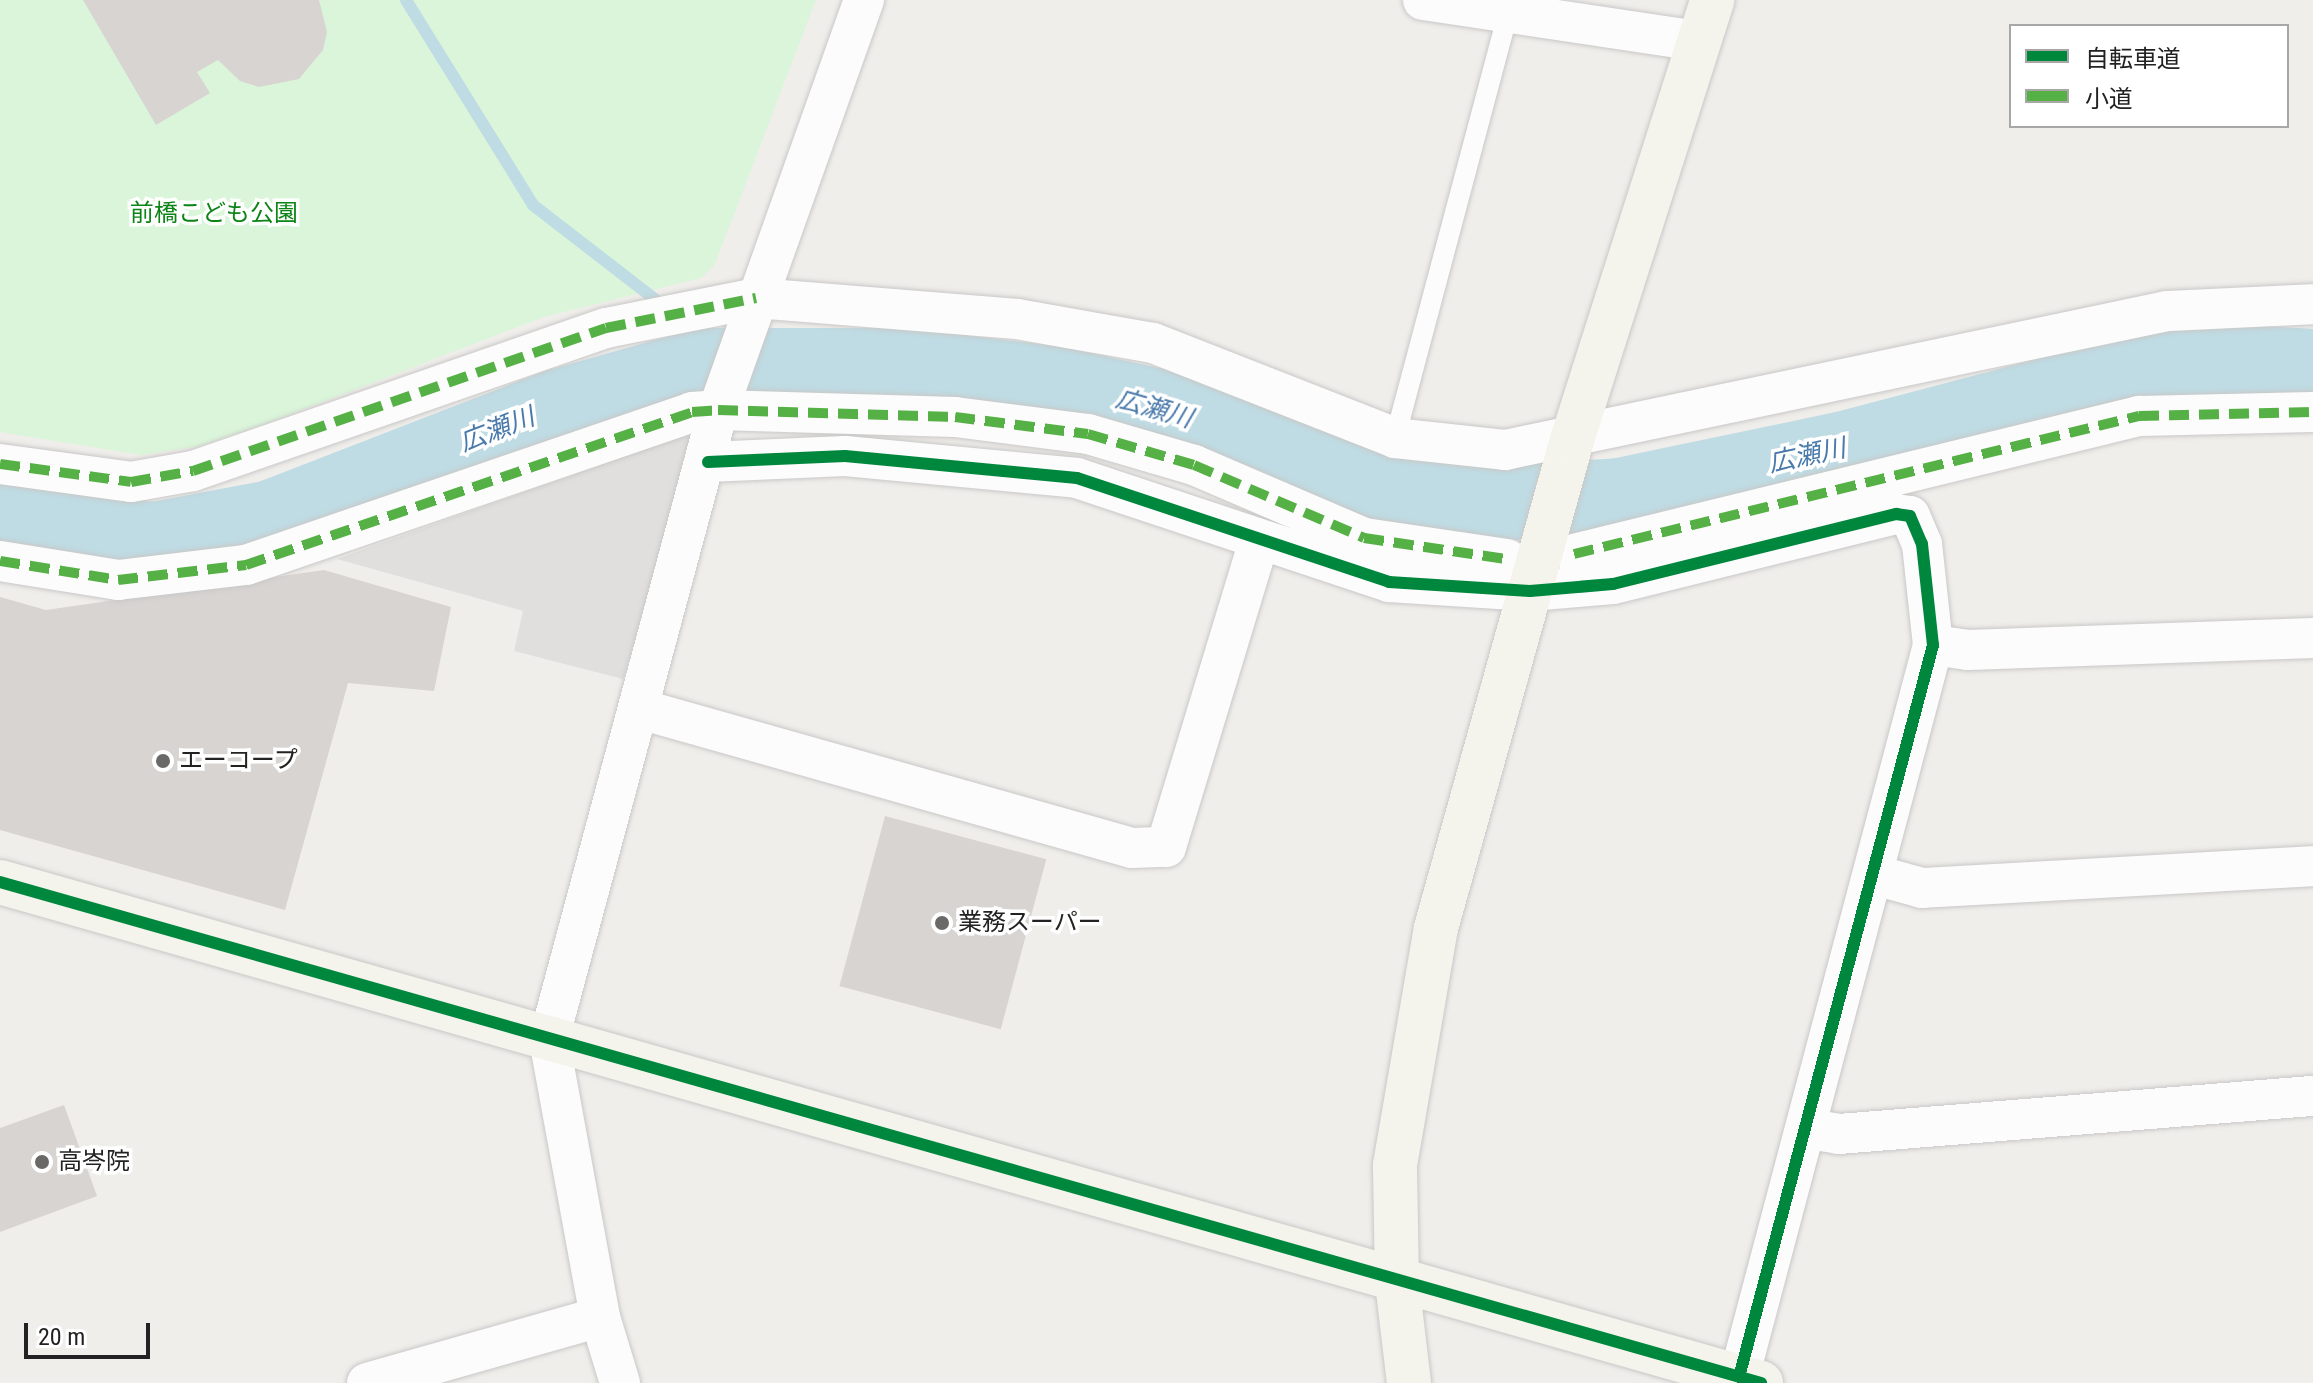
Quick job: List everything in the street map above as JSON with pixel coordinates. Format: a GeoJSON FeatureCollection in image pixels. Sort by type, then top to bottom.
{"type":"FeatureCollection","features":[{"type":"Feature","properties":{"kind":"street"},"geometry":{"type":"LineString","coordinates":[[620,1383],[600,1317],[549,1039],[708,462],[720,404],[749,314],[864,0]]}},
{"type":"Feature","properties":{"kind":"street"},"geometry":{"type":"LineString","coordinates":[[1423,0],[1698,41]]}},
{"type":"Feature","properties":{"kind":"street"},"geometry":{"type":"LineString","coordinates":[[1559,545],[1568,452],[1712,0]]}},
{"type":"Feature","properties":{"kind":"street"},"geometry":{"type":"LineString","coordinates":[[0,464],[79,480],[131,482],[193,471],[653,317],[697,309],[749,314],[1017,319],[1153,343],[1395,438],[1505,450],[1568,452],[2167,311],[2313,304]]}},
{"type":"Feature","properties":{"kind":"street"},"geometry":{"type":"LineString","coordinates":[[0,561],[118,580],[246,565],[720,404],[955,417],[1088,434],[1194,465],[1364,538],[1518,575],[1613,584],[1896,514],[1910,516],[1918,527],[1933,645],[1808,1129],[1750,1380],[1516,1310],[1397,1283],[0,882]]}},
{"type":"Feature","properties":{"kind":"street"},"geometry":{"type":"LineString","coordinates":[[708,462],[845,456],[1077,478],[1171,505],[1259,540],[1389,582],[1518,575],[1559,545],[2139,416],[2313,412]]}},
{"type":"Feature","properties":{"kind":"street"},"geometry":{"type":"LineString","coordinates":[[640,709],[1132,848],[1166,847],[1259,540]]}},
{"type":"Feature","properties":{"kind":"street"},"geometry":{"type":"LineString","coordinates":[[1409,1383],[1397,1283],[1395,1165],[1405,1079],[1436,928],[1518,575]]}},
{"type":"Feature","properties":{"kind":"street"},"geometry":{"type":"LineString","coordinates":[[1933,645],[1968,650],[2313,638]]}},
{"type":"Feature","properties":{"kind":"street"},"geometry":{"type":"LineString","coordinates":[[1875,875],[1922,888],[2313,866]]}},
{"type":"Feature","properties":{"kind":"street"},"geometry":{"type":"LineString","coordinates":[[1808,1129],[1839,1134],[2313,1096]]}},
{"type":"Feature","properties":{"kind":"street"},"geometry":{"type":"LineString","coordinates":[[367,1383],[600,1317]]}},
{"type":"Feature","properties":{"kind":"lane"},"geometry":{"type":"LineString","coordinates":[[1395,438],[1509,11]]}},
{"type":"Feature","properties":{"kind":"green space","name":"前橋こども公園"},"geometry":{"type":"Polygon","coordinates":[[[0,0],[816,0],[715,264],[701,278],[544,317],[268,423],[200,446],[141,455],[0,432],[0,0]]]}},
{"type":"Feature","properties":{"kind":"shaded area"},"geometry":{"type":"Polygon","coordinates":[[[701,429],[623,679],[514,651],[523,611],[337,559],[701,429]]]}},
{"type":"Feature","properties":{"kind":"building"},"geometry":{"type":"Polygon","coordinates":[[[83,0],[319,0],[327,32],[323,50],[299,79],[259,87],[240,81],[218,60],[197,72],[210,93],[156,125],[83,0]]]}},
{"type":"Feature","properties":{"kind":"building","name":"エーコープ"},"geometry":{"type":"Polygon","coordinates":[[[324,570],[451,607],[434,691],[348,683],[285,910],[0,830],[0,597],[46,610],[324,570]]]}},
{"type":"Feature","properties":{"kind":"building","name":"業務スーパー"},"geometry":{"type":"Polygon","coordinates":[[[885,816],[1046,859],[1001,1029],[839,986],[885,816]]]}},
{"type":"Feature","properties":{"kind":"building","name":"高岑院"},"geometry":{"type":"Polygon","coordinates":[[[64,1105],[97,1196],[0,1232],[0,1128],[64,1105]]]}},
{"type":"Feature","properties":{"kind":"waterway"},"geometry":{"type":"LineString","coordinates":[[406,0],[533,205],[657,301],[703,366]]}},
{"type":"Feature","properties":{"kind":"waterway","name":"広瀬川"},"geometry":{"type":"LineString","coordinates":[[0,519],[154,540],[271,518],[557,407],[703,366],[903,366],[1055,384],[1155,406],[1401,494],[1483,504],[1620,496],[1841,450],[2139,371],[2264,364],[2313,367]]}},
{"type":"Feature","properties":{"kind":"marked path"},"geometry":{"type":"LineString","coordinates":[[0,464],[131,482],[193,471],[606,328],[756,298]]}},
{"type":"Feature","properties":{"kind":"marked path"},"geometry":{"type":"LineString","coordinates":[[0,561],[118,580],[246,565],[692,412],[718,410],[955,417],[1088,434],[1194,465],[1364,538],[1507,559]]}},
{"type":"Feature","properties":{"kind":"marked path"},"geometry":{"type":"LineString","coordinates":[[1574,554],[2139,416],[2313,412]]}},
{"type":"Feature","properties":{"kind":"cycle path"},"geometry":{"type":"LineString","coordinates":[[708,462],[845,456],[1077,478],[1389,582],[1530,591],[1613,584],[1896,514],[1910,516],[1922,544],[1933,645],[1739,1377]]}},
{"type":"Feature","properties":{"kind":"cycle path"},"geometry":{"type":"LineString","coordinates":[[0,882],[1761,1383]]}},
{"type":"Feature","properties":{"kind":"place","name":"エーコープ"},"geometry":{"type":"Point","coordinates":[163,761]}},
{"type":"Feature","properties":{"kind":"place","name":"業務スーパー"},"geometry":{"type":"Point","coordinates":[942,923]}},
{"type":"Feature","properties":{"kind":"place","name":"高岑院"},"geometry":{"type":"Point","coordinates":[42,1162]}}]}
